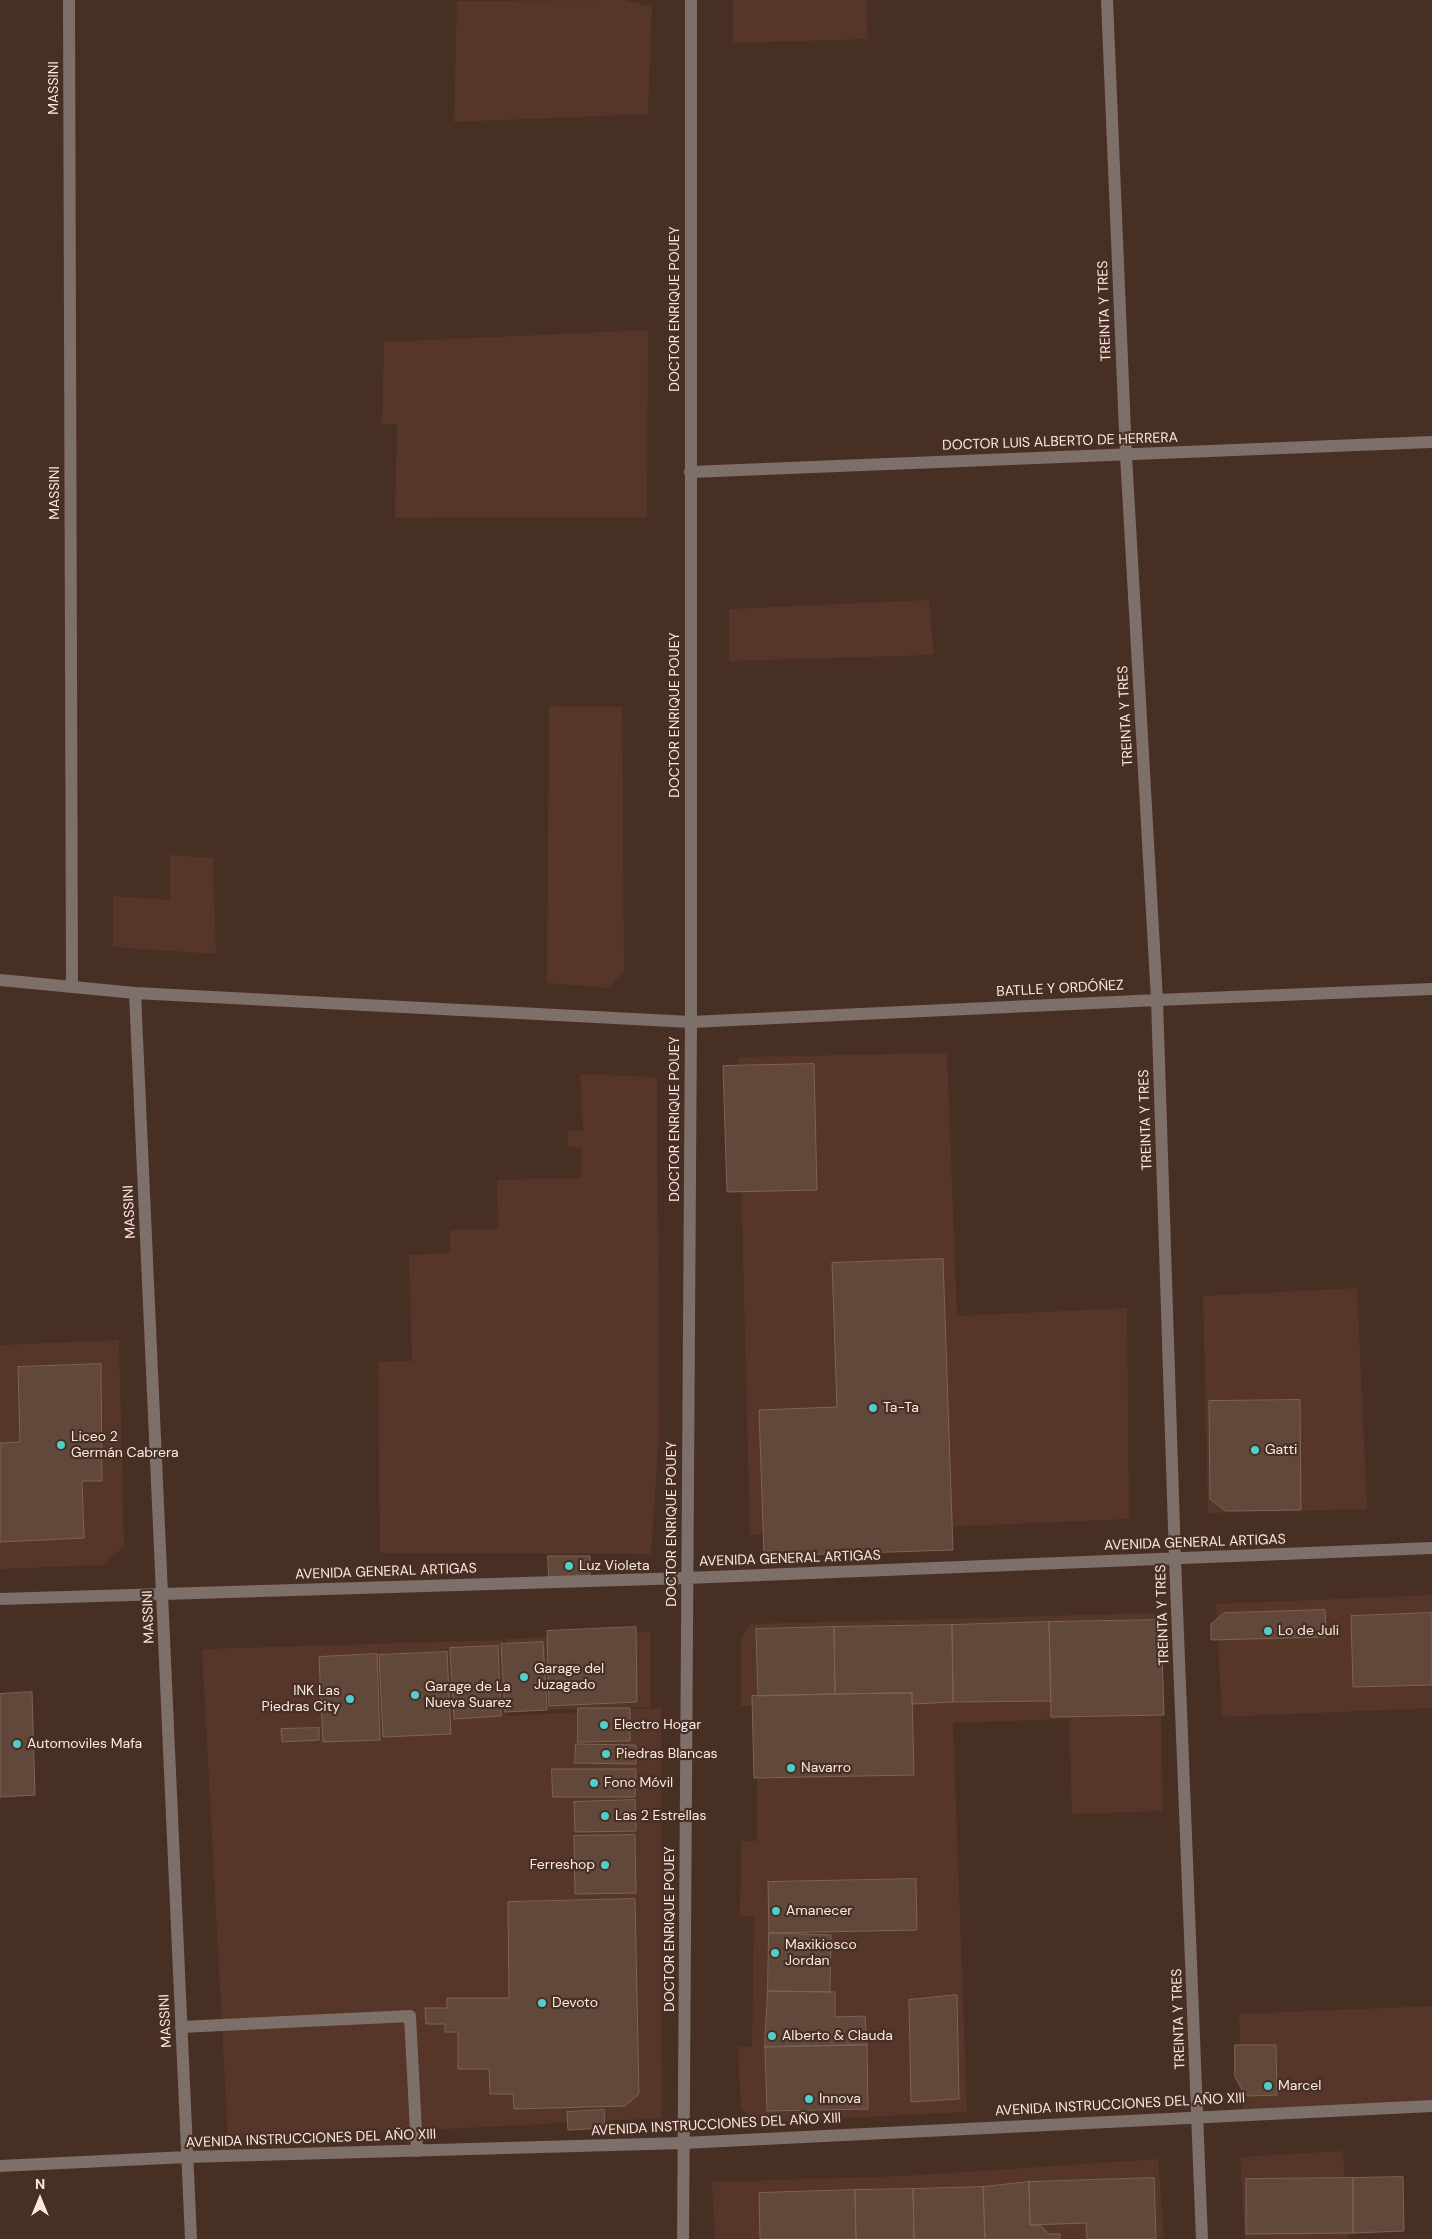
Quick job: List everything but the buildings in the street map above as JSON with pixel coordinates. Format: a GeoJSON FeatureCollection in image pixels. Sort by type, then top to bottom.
{"type":"FeatureCollection","features":[{"type":"Feature","properties":{"kind":"street","name":"MASSINI"},"geometry":{"type":"LineString","coordinates":[[69,0],[72,986]]}},
{"type":"Feature","properties":{"kind":"street","name":"DOCTOR ENRIQUE POUEY"},"geometry":{"type":"LineString","coordinates":[[683,2239],[690,1022],[691,0]]}},
{"type":"Feature","properties":{"kind":"street","name":"TREINTA Y TRES"},"geometry":{"type":"LineString","coordinates":[[1107,0],[1126,455],[1156,1000],[1175,1559],[1202,2239]]}},
{"type":"Feature","properties":{"kind":"street","name":"DOCTOR LUIS ALBERTO DE HERRERA"},"geometry":{"type":"LineString","coordinates":[[690,472],[1432,442]]}},
{"type":"Feature","properties":{"kind":"street","name":"BATLLE Y ORDÓÑEZ"},"geometry":{"type":"LineString","coordinates":[[0,980],[135,993],[690,1022],[1432,989]]}},
{"type":"Feature","properties":{"kind":"street","name":"MASSINI"},"geometry":{"type":"LineString","coordinates":[[135,993],[191,2239]]}},
{"type":"Feature","properties":{"kind":"street","name":"AVENIDA GENERAL ARTIGAS"},"geometry":{"type":"LineString","coordinates":[[0,1599],[687,1578],[1432,1548]]}},
{"type":"Feature","properties":{"kind":"street"},"geometry":{"type":"LineString","coordinates":[[181,2027],[410,2016],[417,2151]]}},
{"type":"Feature","properties":{"kind":"street","name":"AVENIDA INSTRUCCIONES DEL AÑO XIII"},"geometry":{"type":"LineString","coordinates":[[0,2166],[187,2157],[683,2143],[1198,2116],[1432,2106]]}},
{"type":"Feature","properties":{"kind":"shaded area"},"geometry":{"type":"Polygon","coordinates":[[[624,0],[652,7],[648,114],[454,122],[457,1],[624,0]]]}},
{"type":"Feature","properties":{"kind":"shaded area"},"geometry":{"type":"Polygon","coordinates":[[[733,0],[866,0],[868,39],[733,43],[733,0]]]}},
{"type":"Feature","properties":{"kind":"shaded area"},"geometry":{"type":"Polygon","coordinates":[[[648,330],[647,517],[395,518],[397,424],[382,424],[384,342],[648,330]]]}},
{"type":"Feature","properties":{"kind":"shaded area"},"geometry":{"type":"Polygon","coordinates":[[[929,600],[934,655],[729,661],[729,609],[929,600]]]}},
{"type":"Feature","properties":{"kind":"shaded area"},"geometry":{"type":"Polygon","coordinates":[[[549,706],[622,707],[624,970],[609,988],[547,983],[549,706]]]}},
{"type":"Feature","properties":{"kind":"shaded area"},"geometry":{"type":"Polygon","coordinates":[[[170,855],[213,858],[216,954],[113,947],[113,896],[170,900],[170,855]]]}},
{"type":"Feature","properties":{"kind":"shaded area"},"geometry":{"type":"Polygon","coordinates":[[[947,1053],[957,1316],[1127,1308],[1129,1519],[750,1535],[738,1057],[947,1053]]]}},
{"type":"Feature","properties":{"kind":"shaded area"},"geometry":{"type":"Polygon","coordinates":[[[580,1074],[657,1077],[659,1434],[651,1554],[380,1553],[378,1362],[412,1361],[409,1255],[450,1253],[450,1230],[498,1229],[497,1180],[581,1178],[582,1148],[568,1146],[568,1131],[583,1131],[580,1074]]]}},
{"type":"Feature","properties":{"kind":"shaded area"},"geometry":{"type":"Polygon","coordinates":[[[1357,1288],[1367,1509],[1208,1513],[1203,1296],[1357,1288]]]}},
{"type":"Feature","properties":{"kind":"shaded area","name":"Liceo 2 Germán Cabrera"},"geometry":{"type":"Polygon","coordinates":[[[119,1340],[124,1546],[103,1565],[0,1569],[0,1345],[119,1340]]]}},
{"type":"Feature","properties":{"kind":"shaded area"},"geometry":{"type":"Polygon","coordinates":[[[1432,1595],[1432,1708],[1222,1717],[1216,1604],[1432,1595]]]}},
{"type":"Feature","properties":{"kind":"shaded area"},"geometry":{"type":"Polygon","coordinates":[[[1154,1613],[1161,1619],[1162,1811],[1072,1814],[1069,1719],[953,1723],[967,2112],[761,2122],[741,2109],[738,2047],[752,2047],[754,1917],[740,1916],[741,1841],[757,1841],[757,1706],[741,1706],[741,1639],[750,1624],[1154,1613]]]}},
{"type":"Feature","properties":{"kind":"shaded area"},"geometry":{"type":"Polygon","coordinates":[[[650,1632],[650,1707],[509,1711],[506,1639],[650,1632]]]}},
{"type":"Feature","properties":{"kind":"shaded area"},"geometry":{"type":"Polygon","coordinates":[[[503,1640],[506,1716],[661,1708],[662,2118],[228,2140],[202,1649],[503,1640]]]}},
{"type":"Feature","properties":{"kind":"shaded area"},"geometry":{"type":"Polygon","coordinates":[[[1432,2006],[1432,2106],[1243,2114],[1239,2014],[1432,2006]]]}},
{"type":"Feature","properties":{"kind":"shaded area"},"geometry":{"type":"Polygon","coordinates":[[[1343,2151],[1348,2239],[1245,2239],[1240,2157],[1343,2151]]]}},
{"type":"Feature","properties":{"kind":"shaded area"},"geometry":{"type":"Polygon","coordinates":[[[1158,2159],[1164,2239],[715,2239],[712,2182],[904,2176],[1158,2159]]]}},
{"type":"Feature","properties":{"kind":"place","name":"Ta-Ta"},"geometry":{"type":"Point","coordinates":[873,1408]}},
{"type":"Feature","properties":{"kind":"place","name":"Liceo 2 Germán Cabrera"},"geometry":{"type":"Point","coordinates":[61,1445]}},
{"type":"Feature","properties":{"kind":"place","name":"Gatti"},"geometry":{"type":"Point","coordinates":[1255,1450]}},
{"type":"Feature","properties":{"kind":"place","name":"Luz Violeta"},"geometry":{"type":"Point","coordinates":[569,1566]}},
{"type":"Feature","properties":{"kind":"place","name":"Lo de Juli"},"geometry":{"type":"Point","coordinates":[1268,1631]}},
{"type":"Feature","properties":{"kind":"place","name":"Garage del Juzagado"},"geometry":{"type":"Point","coordinates":[524,1677]}},
{"type":"Feature","properties":{"kind":"place","name":"Garage de La Nueva Suarez"},"geometry":{"type":"Point","coordinates":[415,1695]}},
{"type":"Feature","properties":{"kind":"place","name":"INK Las Piedras City"},"geometry":{"type":"Point","coordinates":[350,1699]}},
{"type":"Feature","properties":{"kind":"place","name":"Electro Hogar"},"geometry":{"type":"Point","coordinates":[604,1725]}},
{"type":"Feature","properties":{"kind":"place","name":"Automoviles Mafa"},"geometry":{"type":"Point","coordinates":[17,1744]}},
{"type":"Feature","properties":{"kind":"place","name":"Piedras Blancas"},"geometry":{"type":"Point","coordinates":[606,1754]}},
{"type":"Feature","properties":{"kind":"place","name":"Navarro"},"geometry":{"type":"Point","coordinates":[791,1768]}},
{"type":"Feature","properties":{"kind":"place","name":"Fono Móvil"},"geometry":{"type":"Point","coordinates":[594,1783]}},
{"type":"Feature","properties":{"kind":"place","name":"Las 2 Estrellas"},"geometry":{"type":"Point","coordinates":[605,1816]}},
{"type":"Feature","properties":{"kind":"place","name":"Ferreshop"},"geometry":{"type":"Point","coordinates":[605,1865]}},
{"type":"Feature","properties":{"kind":"place","name":"Amanecer"},"geometry":{"type":"Point","coordinates":[776,1911]}},
{"type":"Feature","properties":{"kind":"place","name":"Maxikiosco Jordan"},"geometry":{"type":"Point","coordinates":[775,1953]}},
{"type":"Feature","properties":{"kind":"place","name":"Devoto"},"geometry":{"type":"Point","coordinates":[542,2003]}},
{"type":"Feature","properties":{"kind":"place","name":"Alberto & Clauda"},"geometry":{"type":"Point","coordinates":[772,2036]}},
{"type":"Feature","properties":{"kind":"place","name":"Marcel"},"geometry":{"type":"Point","coordinates":[1268,2086]}},
{"type":"Feature","properties":{"kind":"place","name":"Innova"},"geometry":{"type":"Point","coordinates":[809,2099]}}]}
